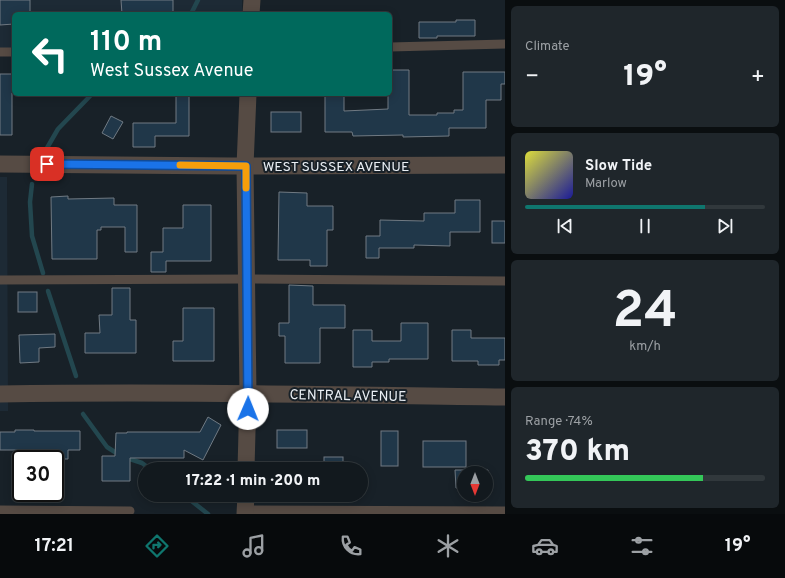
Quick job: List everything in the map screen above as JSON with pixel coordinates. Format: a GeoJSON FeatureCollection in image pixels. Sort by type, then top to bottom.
{"type":"FeatureCollection","features":[{"type":"Feature","properties":{"kind":"street"},"geometry":{"type":"LineString","coordinates":[[251,12],[252,0]]}},
{"type":"Feature","properties":{"kind":"street"},"geometry":{"type":"LineString","coordinates":[[246,462],[248,394],[246,166],[248,96]]}},
{"type":"Feature","properties":{"kind":"street","name":"WEST SUSSEX AVENUE"},"geometry":{"type":"LineString","coordinates":[[0,164],[246,166],[505,165]]}},
{"type":"Feature","properties":{"kind":"street","name":"CENTRAL AVENUE"},"geometry":{"type":"LineString","coordinates":[[0,394],[248,394],[505,397]]}},
{"type":"Feature","properties":{"kind":"lane"},"geometry":{"type":"LineString","coordinates":[[392,47],[505,44]]}},
{"type":"Feature","properties":{"kind":"lane"},"geometry":{"type":"LineString","coordinates":[[0,52],[12,52]]}},
{"type":"Feature","properties":{"kind":"lane"},"geometry":{"type":"LineString","coordinates":[[0,280],[247,279],[505,281]]}},
{"type":"Feature","properties":{"kind":"lane"},"geometry":{"type":"LineString","coordinates":[[245,506],[505,511]]}},
{"type":"Feature","properties":{"kind":"lane"},"geometry":{"type":"LineString","coordinates":[[0,510],[130,511]]}},
{"type":"Feature","properties":{"kind":"shaded area"},"geometry":{"type":"Polygon","coordinates":[[[0,0],[242,0],[242,12],[12,12],[12,49],[0,49],[0,0]]]}},
{"type":"Feature","properties":{"kind":"shaded area"},"geometry":{"type":"Polygon","coordinates":[[[0,177],[7,177],[8,411],[0,411],[0,177]]]}},
{"type":"Feature","properties":{"kind":"building"},"geometry":{"type":"Polygon","coordinates":[[[0,0],[30,0],[30,12],[12,12],[12,24],[0,25],[0,0]]]}},
{"type":"Feature","properties":{"kind":"building"},"geometry":{"type":"Polygon","coordinates":[[[121,0],[173,0],[173,12],[122,12],[121,0]]]}},
{"type":"Feature","properties":{"kind":"building"},"geometry":{"type":"Polygon","coordinates":[[[456,20],[475,20],[475,36],[437,36],[437,38],[419,38],[419,22],[456,22],[456,20]]]}},
{"type":"Feature","properties":{"kind":"building"},"geometry":{"type":"Polygon","coordinates":[[[392,70],[409,70],[409,115],[437,115],[437,113],[454,113],[454,110],[463,110],[463,72],[505,72],[505,84],[501,84],[501,100],[486,100],[486,128],[449,128],[449,136],[353,136],[352,132],[325,132],[325,96],[344,96],[344,111],[388,109],[388,96],[392,96],[392,70]]]}},
{"type":"Feature","properties":{"kind":"building"},"geometry":{"type":"Polygon","coordinates":[[[0,74],[12,74],[12,135],[0,135],[0,74]]]}},
{"type":"Feature","properties":{"kind":"building"},"geometry":{"type":"Polygon","coordinates":[[[176,96],[189,96],[189,136],[155,136],[155,147],[133,147],[133,123],[176,123],[176,96]]]}},
{"type":"Feature","properties":{"kind":"building"},"geometry":{"type":"Polygon","coordinates":[[[271,112],[301,112],[301,132],[271,132],[271,112]]]}},
{"type":"Feature","properties":{"kind":"building"},"geometry":{"type":"Polygon","coordinates":[[[111,116],[123,122],[113,139],[102,133],[111,116]]]}},
{"type":"Feature","properties":{"kind":"building"},"geometry":{"type":"Polygon","coordinates":[[[279,192],[307,193],[307,206],[333,206],[333,230],[327,230],[327,266],[310,266],[310,260],[278,260],[279,192]]]}},
{"type":"Feature","properties":{"kind":"building"},"geometry":{"type":"Polygon","coordinates":[[[68,196],[68,199],[114,198],[114,205],[137,205],[137,252],[125,252],[125,227],[101,227],[101,230],[97,230],[97,259],[52,259],[51,197],[68,196]]]}},
{"type":"Feature","properties":{"kind":"building"},"geometry":{"type":"Polygon","coordinates":[[[455,200],[480,200],[480,232],[450,232],[450,246],[414,245],[414,248],[379,248],[379,258],[366,258],[366,236],[380,236],[380,220],[424,221],[424,213],[455,213],[455,200]]]}},
{"type":"Feature","properties":{"kind":"building"},"geometry":{"type":"Polygon","coordinates":[[[183,205],[211,205],[211,261],[166,261],[166,272],[151,272],[151,252],[163,252],[163,228],[183,228],[183,205]]]}},
{"type":"Feature","properties":{"kind":"building"},"geometry":{"type":"Polygon","coordinates":[[[492,221],[505,221],[505,243],[492,243],[492,221]]]}},
{"type":"Feature","properties":{"kind":"building"},"geometry":{"type":"Polygon","coordinates":[[[289,285],[313,286],[313,305],[345,305],[345,328],[320,328],[320,363],[285,363],[285,336],[279,336],[279,323],[289,323],[289,285]]]}},
{"type":"Feature","properties":{"kind":"building"},"geometry":{"type":"Polygon","coordinates":[[[112,288],[130,288],[130,320],[136,320],[136,353],[85,353],[85,333],[100,333],[99,315],[112,315],[112,288]]]}},
{"type":"Feature","properties":{"kind":"building"},"geometry":{"type":"Polygon","coordinates":[[[18,292],[37,292],[37,312],[18,312],[18,292]]]}},
{"type":"Feature","properties":{"kind":"building"},"geometry":{"type":"Polygon","coordinates":[[[183,308],[214,308],[214,361],[173,361],[173,341],[183,341],[183,308]]]}},
{"type":"Feature","properties":{"kind":"building"},"geometry":{"type":"Polygon","coordinates":[[[401,323],[428,323],[428,359],[389,359],[389,362],[372,362],[372,367],[353,367],[353,330],[372,330],[372,341],[401,341],[401,323]]]}},
{"type":"Feature","properties":{"kind":"building"},"geometry":{"type":"Polygon","coordinates":[[[452,330],[471,330],[471,338],[505,338],[505,360],[499,360],[499,365],[478,365],[478,361],[452,361],[452,330]]]}},
{"type":"Feature","properties":{"kind":"building"},"geometry":{"type":"Polygon","coordinates":[[[55,334],[55,347],[39,348],[39,362],[20,363],[19,335],[55,334]]]}},
{"type":"Feature","properties":{"kind":"building"},"geometry":{"type":"Polygon","coordinates":[[[208,417],[221,425],[203,460],[184,450],[184,458],[130,458],[130,481],[102,481],[102,456],[115,456],[116,433],[200,432],[208,417]]]}},
{"type":"Feature","properties":{"kind":"building"},"geometry":{"type":"Polygon","coordinates":[[[15,430],[80,431],[80,450],[68,450],[68,459],[64,459],[64,450],[0,450],[0,432],[15,432],[15,430]]]}},
{"type":"Feature","properties":{"kind":"building"},"geometry":{"type":"Polygon","coordinates":[[[277,430],[307,430],[307,448],[277,448],[277,430]]]}},
{"type":"Feature","properties":{"kind":"building"},"geometry":{"type":"Polygon","coordinates":[[[381,431],[398,431],[398,466],[381,466],[381,431]]]}},
{"type":"Feature","properties":{"kind":"building"},"geometry":{"type":"Polygon","coordinates":[[[423,441],[466,441],[466,466],[423,467],[423,441]]]}},
{"type":"Feature","properties":{"kind":"building"},"geometry":{"type":"Polygon","coordinates":[[[324,457],[343,457],[343,462],[324,462],[324,457]]]}},
{"type":"Feature","properties":{"kind":"building"},"geometry":{"type":"Polygon","coordinates":[[[455,470],[457,470],[457,488],[455,470]]]}},
{"type":"Feature","properties":{"kind":"waterway"},"geometry":{"type":"LineString","coordinates":[[192,12],[198,0]]}},
{"type":"Feature","properties":{"kind":"waterway"},"geometry":{"type":"LineString","coordinates":[[47,148],[58,129],[90,96]]}},
{"type":"Feature","properties":{"kind":"waterway"},"geometry":{"type":"LineString","coordinates":[[32,184],[30,202],[32,236],[43,273]]}},
{"type":"Feature","properties":{"kind":"waterway"},"geometry":{"type":"LineString","coordinates":[[48,291],[76,376]]}},
{"type":"Feature","properties":{"kind":"waterway"},"geometry":{"type":"LineString","coordinates":[[83,414],[107,447],[121,456],[139,462]]}},
{"type":"Feature","properties":{"kind":"waterway"},"geometry":{"type":"LineString","coordinates":[[193,502],[208,514]]}},
{"type":"Feature","properties":{"kind":"slow traffic"},"geometry":{"type":"LineString","coordinates":[[180,165],[246,166],[246,188]]}},
{"type":"Feature","properties":{"kind":"route"},"geometry":{"type":"LineString","coordinates":[[47,164],[246,166],[248,409]]}}]}
